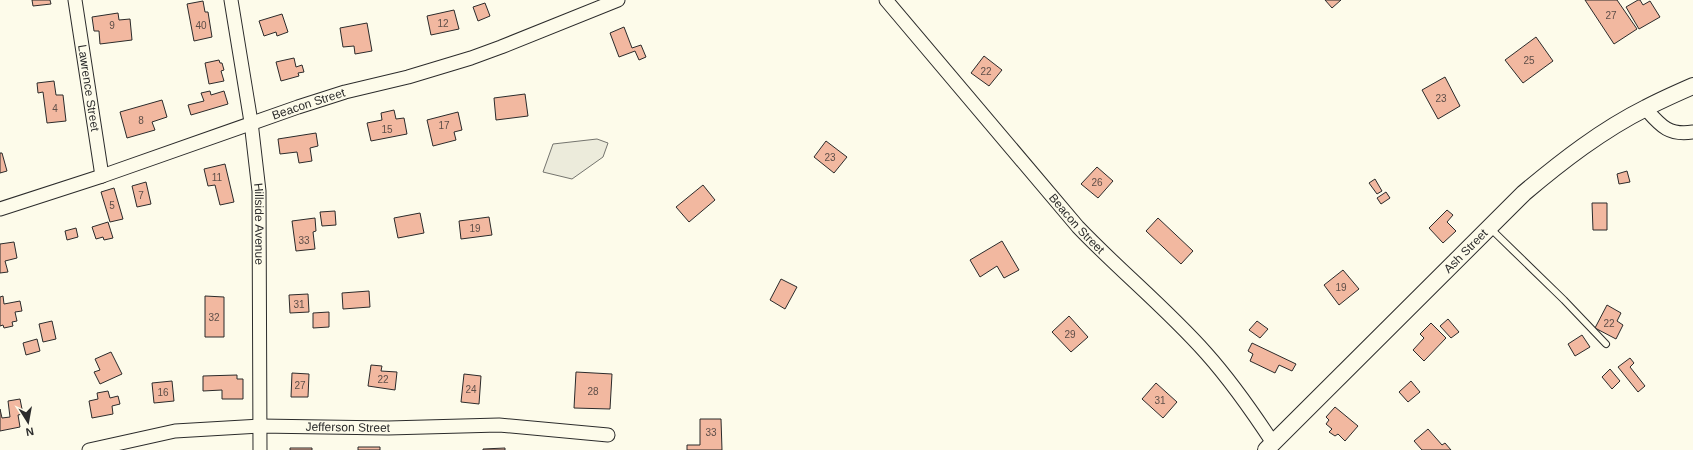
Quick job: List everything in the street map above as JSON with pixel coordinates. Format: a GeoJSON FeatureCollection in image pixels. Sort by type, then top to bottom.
{"type":"FeatureCollection","features":[{"type":"Feature","properties":{"kind":"street","name":"Lawrence Street"},"geometry":{"type":"LineString","coordinates":[[75,0],[102,176]]}},
{"type":"Feature","properties":{"kind":"street","name":"Hillside Avenue"},"geometry":{"type":"LineString","coordinates":[[231,0],[251,122],[259,191],[260,450]]}},
{"type":"Feature","properties":{"kind":"street","name":"Beacon Street"},"geometry":{"type":"LineString","coordinates":[[0,209],[102,176],[251,122],[345,92],[408,77],[471,58],[508,45],[618,0]]}},
{"type":"Feature","properties":{"kind":"street","name":"Beacon Street"},"geometry":{"type":"LineString","coordinates":[[886,0],[1078,227],[1100,250],[1172,317],[1205,352],[1236,389],[1269,446]]}},
{"type":"Feature","properties":{"kind":"street","name":"Ash Street"},"geometry":{"type":"LineString","coordinates":[[1269,446],[1524,193],[1549,172],[1602,134],[1645,108],[1693,86]]}},
{"type":"Feature","properties":{"kind":"street"},"geometry":{"type":"LineString","coordinates":[[1645,108],[1661,127],[1674,132],[1693,132]]}},
{"type":"Feature","properties":{"kind":"street","name":"Jefferson Street"},"geometry":{"type":"LineString","coordinates":[[89,450],[175,431],[260,426],[388,428],[499,425],[608,435]]}},
{"type":"Feature","properties":{"kind":"lane"},"geometry":{"type":"LineString","coordinates":[[1489,227],[1564,300],[1606,344]]}},
{"type":"Feature","properties":{"kind":"shaded area"},"geometry":{"type":"Polygon","coordinates":[[[597,139],[608,143],[603,157],[572,179],[543,172],[553,144],[597,139]]]}},
{"type":"Feature","properties":{"kind":"building"},"geometry":{"type":"Polygon","coordinates":[[[32,0],[50,0],[51,4],[33,6],[32,0]]]}},
{"type":"Feature","properties":{"kind":"building"},"geometry":{"type":"Polygon","coordinates":[[[1325,0],[1341,0],[1332,8],[1325,0]]]}},
{"type":"Feature","properties":{"kind":"building"},"geometry":{"type":"Polygon","coordinates":[[[1585,0],[1617,0],[1637,29],[1614,44],[1585,0]]]}},
{"type":"Feature","properties":{"kind":"building"},"geometry":{"type":"Polygon","coordinates":[[[1640,0],[1643,5],[1650,1],[1660,17],[1639,29],[1626,7],[1640,0]]]}},
{"type":"Feature","properties":{"kind":"building"},"geometry":{"type":"Polygon","coordinates":[[[203,1],[205,12],[208,12],[212,37],[194,41],[187,4],[203,1]]]}},
{"type":"Feature","properties":{"kind":"building"},"geometry":{"type":"Polygon","coordinates":[[[485,3],[490,16],[478,21],[473,7],[485,3]]]}},
{"type":"Feature","properties":{"kind":"building"},"geometry":{"type":"Polygon","coordinates":[[[454,10],[459,29],[431,35],[427,16],[454,10]]]}},
{"type":"Feature","properties":{"kind":"building"},"geometry":{"type":"Polygon","coordinates":[[[118,13],[119,20],[130,19],[132,40],[100,44],[99,31],[94,31],[92,17],[118,13]]]}},
{"type":"Feature","properties":{"kind":"building"},"geometry":{"type":"Polygon","coordinates":[[[282,14],[288,32],[277,36],[276,32],[264,36],[259,21],[282,14]]]}},
{"type":"Feature","properties":{"kind":"building"},"geometry":{"type":"Polygon","coordinates":[[[367,23],[372,51],[355,54],[354,46],[343,47],[340,28],[367,23]]]}},
{"type":"Feature","properties":{"kind":"building"},"geometry":{"type":"Polygon","coordinates":[[[624,27],[632,48],[641,45],[646,57],[639,60],[635,51],[619,57],[610,33],[624,27]]]}},
{"type":"Feature","properties":{"kind":"building"},"geometry":{"type":"Polygon","coordinates":[[[1536,37],[1553,61],[1523,83],[1505,60],[1536,37]]]}},
{"type":"Feature","properties":{"kind":"building"},"geometry":{"type":"Polygon","coordinates":[[[984,56],[1002,70],[989,86],[971,73],[984,56]]]}},
{"type":"Feature","properties":{"kind":"building"},"geometry":{"type":"Polygon","coordinates":[[[294,58],[296,67],[302,65],[304,72],[298,73],[299,76],[281,81],[276,62],[294,58]]]}},
{"type":"Feature","properties":{"kind":"building"},"geometry":{"type":"Polygon","coordinates":[[[219,60],[220,63],[222,63],[224,70],[221,71],[224,81],[209,84],[205,63],[219,60]]]}},
{"type":"Feature","properties":{"kind":"building"},"geometry":{"type":"Polygon","coordinates":[[[1445,77],[1460,106],[1438,119],[1422,90],[1445,77]]]}},
{"type":"Feature","properties":{"kind":"building"},"geometry":{"type":"Polygon","coordinates":[[[54,81],[56,95],[63,95],[66,121],[47,123],[43,92],[38,93],[37,83],[54,81]]]}},
{"type":"Feature","properties":{"kind":"building"},"geometry":{"type":"Polygon","coordinates":[[[210,91],[211,95],[224,91],[228,104],[191,115],[188,105],[204,101],[201,93],[210,91]]]}},
{"type":"Feature","properties":{"kind":"building"},"geometry":{"type":"Polygon","coordinates":[[[525,94],[528,116],[496,120],[494,98],[525,94]]]}},
{"type":"Feature","properties":{"kind":"building"},"geometry":{"type":"Polygon","coordinates":[[[162,100],[167,117],[152,122],[155,130],[127,138],[120,112],[162,100]]]}},
{"type":"Feature","properties":{"kind":"building"},"geometry":{"type":"Polygon","coordinates":[[[394,110],[396,119],[404,118],[407,134],[371,141],[367,123],[382,120],[381,113],[394,110]]]}},
{"type":"Feature","properties":{"kind":"building"},"geometry":{"type":"Polygon","coordinates":[[[458,112],[462,130],[454,132],[456,140],[433,146],[427,120],[458,112]]]}},
{"type":"Feature","properties":{"kind":"building"},"geometry":{"type":"Polygon","coordinates":[[[316,133],[318,146],[310,148],[312,161],[299,163],[297,152],[280,154],[278,139],[316,133]]]}},
{"type":"Feature","properties":{"kind":"building"},"geometry":{"type":"Polygon","coordinates":[[[826,141],[847,157],[834,173],[814,157],[826,141]]]}},
{"type":"Feature","properties":{"kind":"building"},"geometry":{"type":"Polygon","coordinates":[[[0,153],[2,153],[7,171],[0,173],[0,153]]]}},
{"type":"Feature","properties":{"kind":"building"},"geometry":{"type":"Polygon","coordinates":[[[225,164],[234,202],[220,205],[215,185],[208,186],[204,169],[225,164]]]}},
{"type":"Feature","properties":{"kind":"building"},"geometry":{"type":"Polygon","coordinates":[[[1097,167],[1113,181],[1098,198],[1081,184],[1097,167]]]}},
{"type":"Feature","properties":{"kind":"building"},"geometry":{"type":"Polygon","coordinates":[[[1627,171],[1630,182],[1619,184],[1617,174],[1627,171]]]}},
{"type":"Feature","properties":{"kind":"building"},"geometry":{"type":"Polygon","coordinates":[[[1375,179],[1382,191],[1377,194],[1369,183],[1375,179]]]}},
{"type":"Feature","properties":{"kind":"building"},"geometry":{"type":"Polygon","coordinates":[[[146,182],[151,204],[137,207],[132,186],[146,182]]]}},
{"type":"Feature","properties":{"kind":"building"},"geometry":{"type":"Polygon","coordinates":[[[703,185],[715,200],[689,222],[676,207],[703,185]]]}},
{"type":"Feature","properties":{"kind":"building"},"geometry":{"type":"Polygon","coordinates":[[[114,188],[123,219],[110,222],[101,192],[114,188]]]}},
{"type":"Feature","properties":{"kind":"building"},"geometry":{"type":"Polygon","coordinates":[[[1386,192],[1390,198],[1381,204],[1377,198],[1386,192]]]}},
{"type":"Feature","properties":{"kind":"building"},"geometry":{"type":"Polygon","coordinates":[[[1592,203],[1607,203],[1607,230],[1593,230],[1592,203]]]}},
{"type":"Feature","properties":{"kind":"building"},"geometry":{"type":"Polygon","coordinates":[[[1447,210],[1453,215],[1447,222],[1456,231],[1443,243],[1429,228],[1447,210]]]}},
{"type":"Feature","properties":{"kind":"building"},"geometry":{"type":"Polygon","coordinates":[[[335,211],[336,225],[322,226],[320,212],[335,211]]]}},
{"type":"Feature","properties":{"kind":"building"},"geometry":{"type":"Polygon","coordinates":[[[420,213],[424,233],[398,238],[394,218],[420,213]]]}},
{"type":"Feature","properties":{"kind":"building"},"geometry":{"type":"Polygon","coordinates":[[[489,217],[492,235],[461,239],[459,221],[489,217]]]}},
{"type":"Feature","properties":{"kind":"building"},"geometry":{"type":"Polygon","coordinates":[[[315,218],[316,231],[313,232],[315,249],[296,251],[292,221],[315,218]]]}},
{"type":"Feature","properties":{"kind":"building"},"geometry":{"type":"Polygon","coordinates":[[[1158,218],[1193,251],[1181,264],[1146,231],[1158,218]]]}},
{"type":"Feature","properties":{"kind":"building"},"geometry":{"type":"Polygon","coordinates":[[[108,222],[113,238],[104,240],[103,237],[96,239],[92,227],[108,222]]]}},
{"type":"Feature","properties":{"kind":"building"},"geometry":{"type":"Polygon","coordinates":[[[76,228],[78,237],[67,240],[65,231],[76,228]]]}},
{"type":"Feature","properties":{"kind":"building"},"geometry":{"type":"Polygon","coordinates":[[[1002,241],[1019,270],[1004,278],[997,266],[980,277],[970,260],[1002,241]]]}},
{"type":"Feature","properties":{"kind":"building"},"geometry":{"type":"Polygon","coordinates":[[[14,242],[17,258],[5,261],[8,272],[0,273],[0,244],[14,242]]]}},
{"type":"Feature","properties":{"kind":"building"},"geometry":{"type":"Polygon","coordinates":[[[1343,270],[1359,289],[1339,305],[1324,285],[1343,270]]]}},
{"type":"Feature","properties":{"kind":"building"},"geometry":{"type":"Polygon","coordinates":[[[781,279],[797,287],[785,309],[770,300],[781,279]]]}},
{"type":"Feature","properties":{"kind":"building"},"geometry":{"type":"Polygon","coordinates":[[[369,291],[370,307],[343,309],[342,293],[369,291]]]}},
{"type":"Feature","properties":{"kind":"building"},"geometry":{"type":"Polygon","coordinates":[[[308,294],[309,312],[290,313],[289,295],[308,294]]]}},
{"type":"Feature","properties":{"kind":"building"},"geometry":{"type":"Polygon","coordinates":[[[3,296],[4,304],[20,301],[22,311],[15,312],[17,321],[12,322],[13,326],[4,328],[3,325],[0,326],[0,297],[3,296]]]}},
{"type":"Feature","properties":{"kind":"building"},"geometry":{"type":"Polygon","coordinates":[[[205,296],[224,297],[224,337],[205,337],[205,296]]]}},
{"type":"Feature","properties":{"kind":"building"},"geometry":{"type":"Polygon","coordinates":[[[1607,305],[1621,313],[1617,321],[1623,325],[1616,339],[1595,328],[1607,305]]]}},
{"type":"Feature","properties":{"kind":"building"},"geometry":{"type":"Polygon","coordinates":[[[329,312],[329,327],[313,328],[313,313],[329,312]]]}},
{"type":"Feature","properties":{"kind":"building"},"geometry":{"type":"Polygon","coordinates":[[[1069,316],[1088,337],[1071,352],[1052,332],[1069,316]]]}},
{"type":"Feature","properties":{"kind":"building"},"geometry":{"type":"Polygon","coordinates":[[[1448,319],[1459,332],[1451,338],[1440,326],[1448,319]]]}},
{"type":"Feature","properties":{"kind":"building"},"geometry":{"type":"Polygon","coordinates":[[[52,321],[56,339],[43,342],[39,324],[52,321]]]}},
{"type":"Feature","properties":{"kind":"building"},"geometry":{"type":"Polygon","coordinates":[[[1257,321],[1268,329],[1260,338],[1249,330],[1257,321]]]}},
{"type":"Feature","properties":{"kind":"building"},"geometry":{"type":"Polygon","coordinates":[[[1431,323],[1446,338],[1424,361],[1413,350],[1424,338],[1420,334],[1431,323]]]}},
{"type":"Feature","properties":{"kind":"building"},"geometry":{"type":"Polygon","coordinates":[[[1582,335],[1590,347],[1575,356],[1568,344],[1582,335]]]}},
{"type":"Feature","properties":{"kind":"building"},"geometry":{"type":"Polygon","coordinates":[[[37,339],[40,351],[26,355],[23,343],[37,339]]]}},
{"type":"Feature","properties":{"kind":"building"},"geometry":{"type":"Polygon","coordinates":[[[1252,343],[1296,364],[1292,371],[1279,365],[1275,373],[1250,361],[1253,354],[1248,351],[1252,343]]]}},
{"type":"Feature","properties":{"kind":"building"},"geometry":{"type":"Polygon","coordinates":[[[111,352],[122,374],[100,384],[94,372],[100,370],[95,359],[111,352]]]}},
{"type":"Feature","properties":{"kind":"building"},"geometry":{"type":"Polygon","coordinates":[[[1630,358],[1634,363],[1630,367],[1645,386],[1638,392],[1618,367],[1630,358]]]}},
{"type":"Feature","properties":{"kind":"building"},"geometry":{"type":"Polygon","coordinates":[[[371,365],[382,366],[381,371],[397,372],[395,390],[368,386],[371,365]]]}},
{"type":"Feature","properties":{"kind":"building"},"geometry":{"type":"Polygon","coordinates":[[[1610,369],[1620,381],[1612,389],[1602,377],[1610,369]]]}},
{"type":"Feature","properties":{"kind":"building"},"geometry":{"type":"Polygon","coordinates":[[[576,372],[612,374],[610,409],[574,408],[576,372]]]}},
{"type":"Feature","properties":{"kind":"building"},"geometry":{"type":"Polygon","coordinates":[[[292,373],[309,374],[308,397],[291,397],[292,373]]]}},
{"type":"Feature","properties":{"kind":"building"},"geometry":{"type":"Polygon","coordinates":[[[464,374],[481,376],[479,404],[461,402],[464,374]]]}},
{"type":"Feature","properties":{"kind":"building"},"geometry":{"type":"Polygon","coordinates":[[[237,375],[237,379],[243,379],[243,399],[222,399],[222,390],[203,391],[203,376],[237,375]]]}},
{"type":"Feature","properties":{"kind":"building"},"geometry":{"type":"Polygon","coordinates":[[[172,381],[174,401],[154,403],[152,383],[172,381]]]}},
{"type":"Feature","properties":{"kind":"building"},"geometry":{"type":"Polygon","coordinates":[[[1411,381],[1420,392],[1408,402],[1399,392],[1411,381]]]}},
{"type":"Feature","properties":{"kind":"building"},"geometry":{"type":"Polygon","coordinates":[[[1156,383],[1177,402],[1163,418],[1142,399],[1156,383]]]}},
{"type":"Feature","properties":{"kind":"building"},"geometry":{"type":"Polygon","coordinates":[[[108,391],[110,398],[118,396],[120,404],[112,406],[113,414],[92,418],[89,401],[98,399],[97,393],[108,391]]]}},
{"type":"Feature","properties":{"kind":"building"},"geometry":{"type":"Polygon","coordinates":[[[20,399],[23,414],[18,415],[20,427],[0,431],[0,409],[2,418],[10,417],[8,401],[20,399]]]}},
{"type":"Feature","properties":{"kind":"building"},"geometry":{"type":"Polygon","coordinates":[[[1335,407],[1358,426],[1345,441],[1338,434],[1335,436],[1329,432],[1332,429],[1326,424],[1329,420],[1326,417],[1335,407]]]}},
{"type":"Feature","properties":{"kind":"building"},"geometry":{"type":"Polygon","coordinates":[[[700,419],[721,419],[722,450],[687,450],[687,445],[700,445],[700,419]]]}},
{"type":"Feature","properties":{"kind":"building"},"geometry":{"type":"Polygon","coordinates":[[[1428,429],[1442,445],[1445,443],[1451,450],[1422,450],[1414,441],[1428,429]]]}},
{"type":"Feature","properties":{"kind":"building"},"geometry":{"type":"Polygon","coordinates":[[[358,447],[380,447],[380,450],[358,450],[358,447]]]}},
{"type":"Feature","properties":{"kind":"building"},"geometry":{"type":"Polygon","coordinates":[[[290,448],[312,448],[312,450],[290,450],[290,448]]]}},
{"type":"Feature","properties":{"kind":"building"},"geometry":{"type":"Polygon","coordinates":[[[505,448],[505,450],[483,450],[483,449],[505,448]]]}}]}
